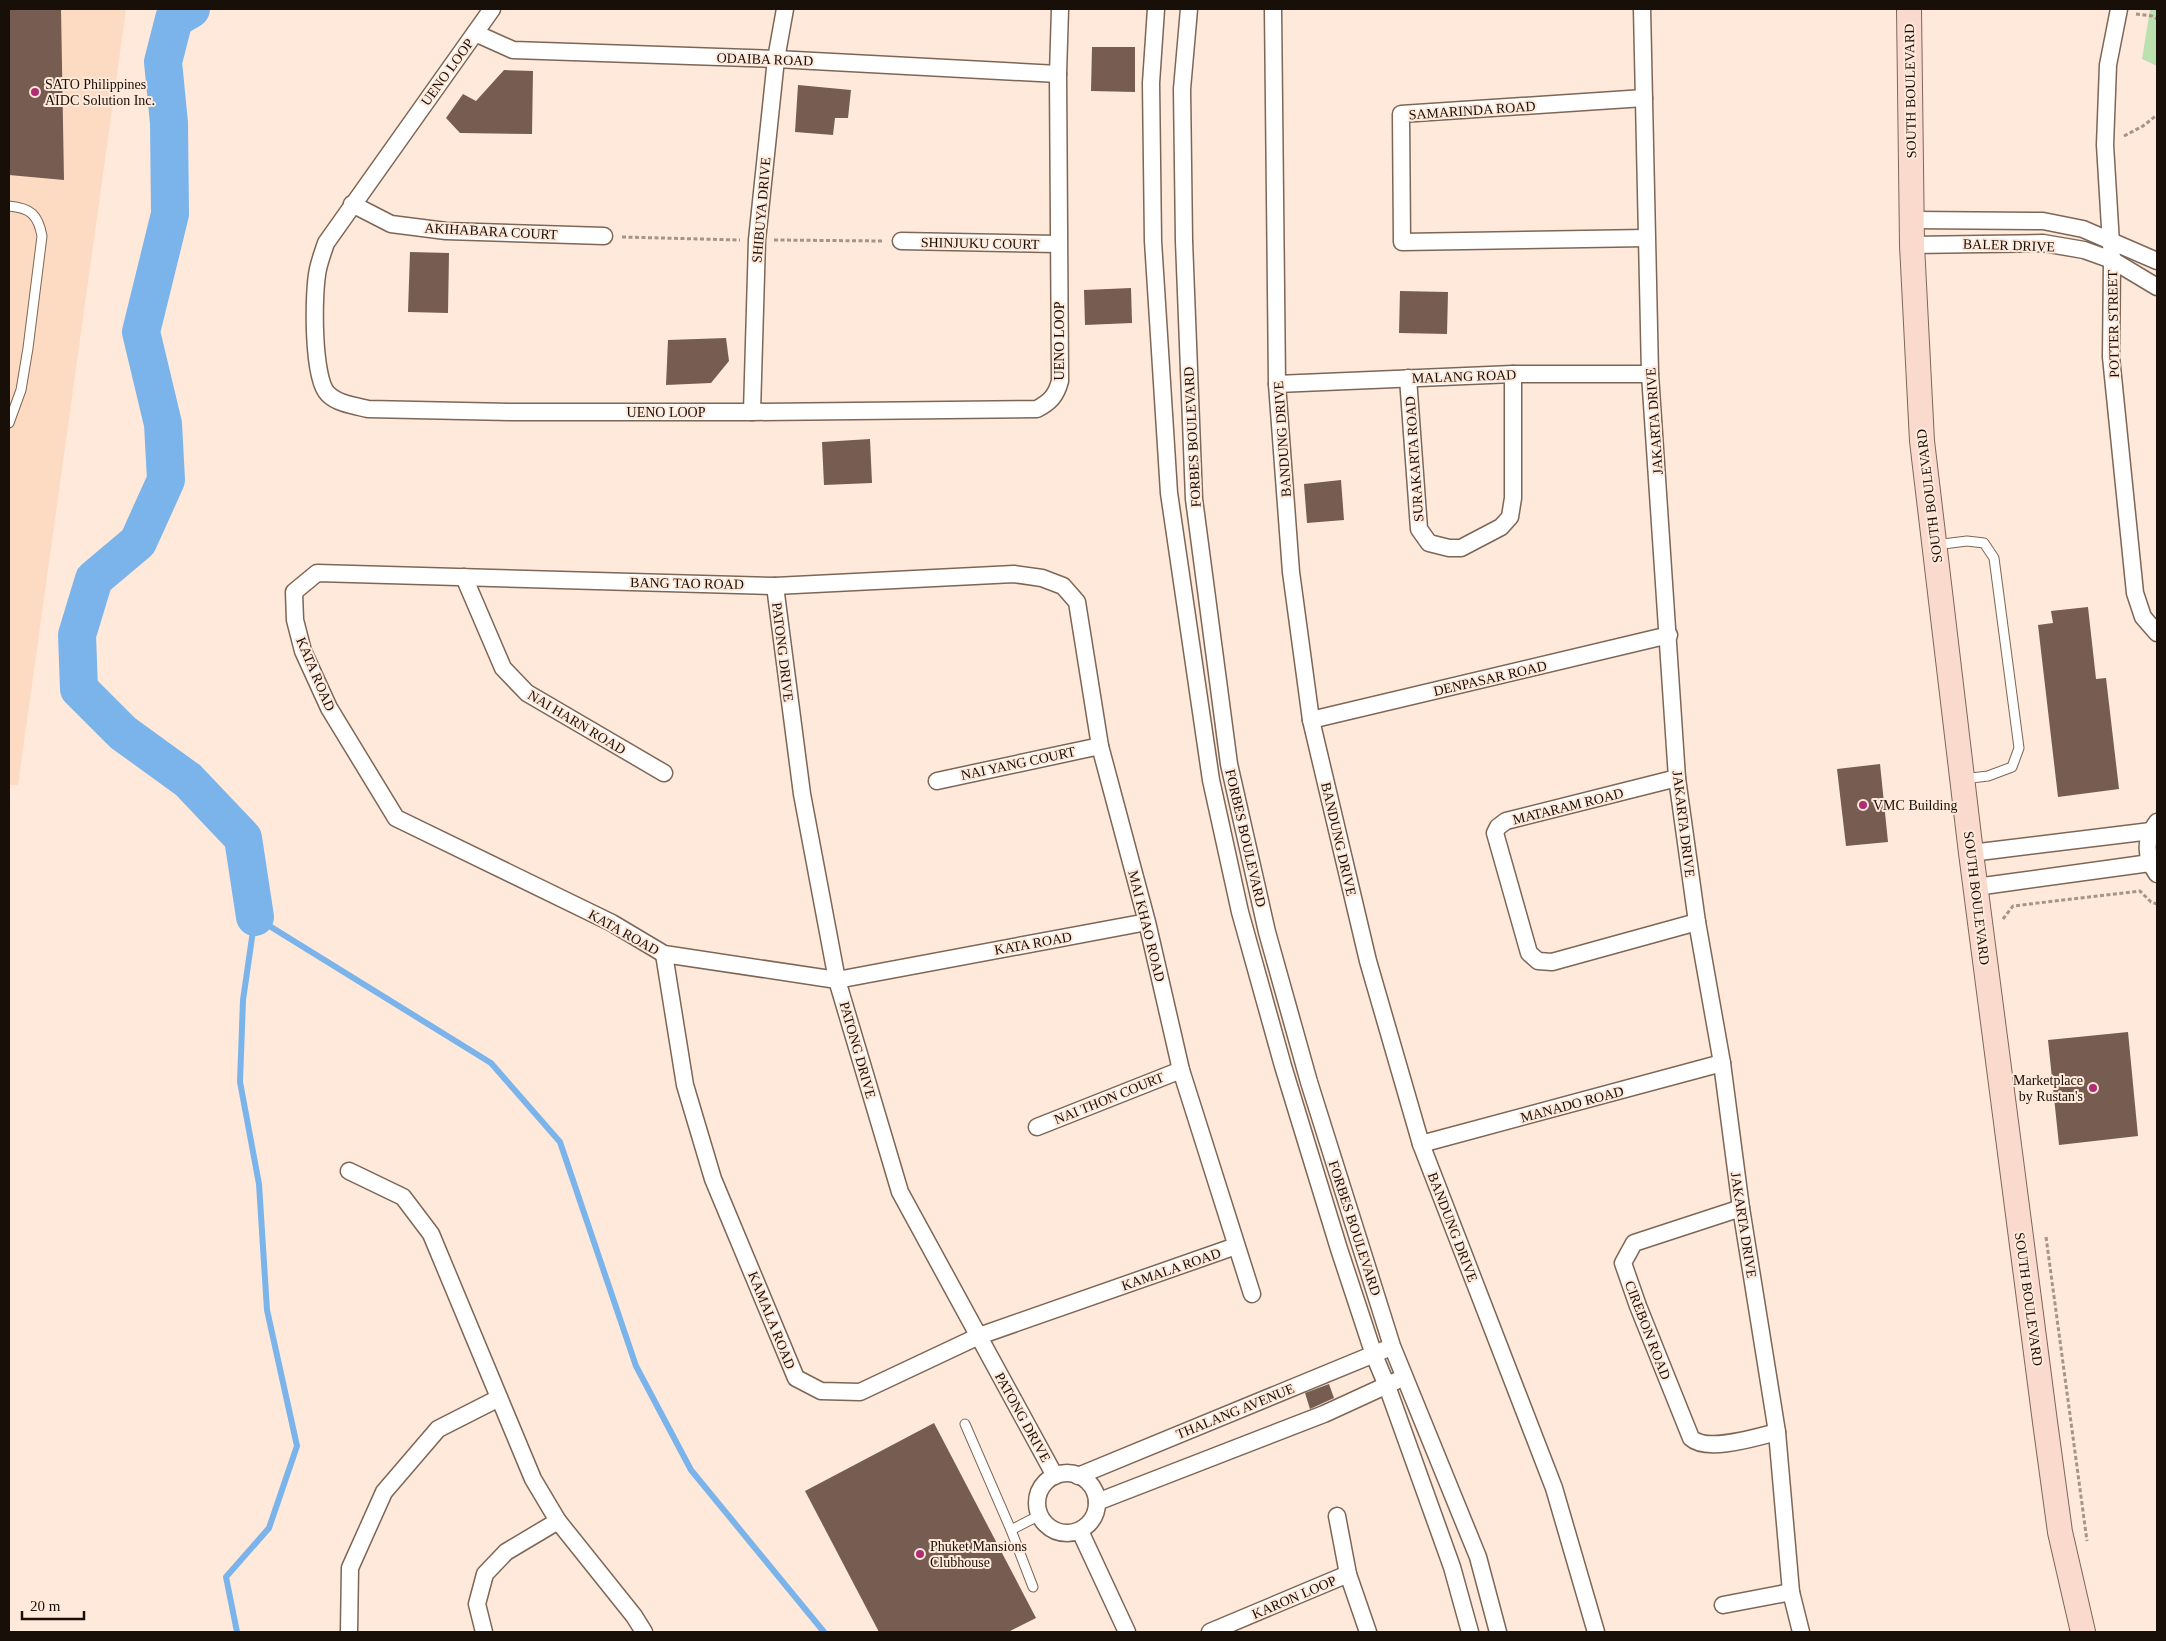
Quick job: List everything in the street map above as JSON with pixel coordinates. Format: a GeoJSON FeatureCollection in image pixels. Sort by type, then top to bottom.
{"type":"FeatureCollection","features":[{"type":"Feature","properties":{"kind":"main road","name":"SOUTH BOULEVARD"},"geometry":{"type":"LineString","coordinates":[[1910,9],[1912,245],[1922,441],[1971,853],[2060,1532],[2083,1632]]}},
{"type":"Feature","properties":{"kind":"street","name":"UENO LOOP"},"geometry":{"type":"LineString","coordinates":[[492,9],[326,243],[318,269],[315,296],[315,331],[320,376],[328,394],[347,404],[368,409],[510,412],[752,412],[1037,409],[1050,402],[1057,392],[1060,381],[1058,244],[1060,9]]}},
{"type":"Feature","properties":{"kind":"street","name":"SHIBUYA DRIVE"},"geometry":{"type":"LineString","coordinates":[[752,412],[756,240],[776,59],[785,9]]}},
{"type":"Feature","properties":{"kind":"street","name":"FORBES BOULEVARD"},"geometry":{"type":"LineString","coordinates":[[1156,9],[1151,83],[1153,241],[1169,493],[1211,780],[1240,912],[1280,1056],[1339,1250],[1374,1355],[1452,1567],[1470,1632]]}},
{"type":"Feature","properties":{"kind":"street","name":"FORBES BOULEVARD"},"geometry":{"type":"LineString","coordinates":[[1189,9],[1182,90],[1185,251],[1194,499],[1229,764],[1267,932],[1309,1082],[1392,1346],[1478,1558],[1498,1632]]}},
{"type":"Feature","properties":{"kind":"street","name":"BANDUNG DRIVE"},"geometry":{"type":"LineString","coordinates":[[1273,9],[1277,384],[1291,572],[1311,720],[1368,961],[1421,1144],[1554,1488],[1593,1615],[1596,1632]]}},
{"type":"Feature","properties":{"kind":"street","name":"JAKARTA DRIVE"},"geometry":{"type":"LineString","coordinates":[[1642,9],[1650,374],[1677,778],[1697,922],[1722,1063],[1741,1208],[1778,1432],[1791,1592],[1801,1632]]}},
{"type":"Feature","properties":{"kind":"street","name":"POTTER STREET"},"geometry":{"type":"LineString","coordinates":[[2119,9],[2108,65],[2106,145],[2112,260],[2111,357],[2135,593],[2143,617],[2157,633]]}},
{"type":"Feature","properties":{"kind":"street","name":"ODAIBA ROAD"},"geometry":{"type":"LineString","coordinates":[[475,33],[513,50],[776,59],[1058,74]]}},
{"type":"Feature","properties":{"kind":"street","name":"SAMARINDA ROAD"},"geometry":{"type":"LineString","coordinates":[[1644,98],[1401,114],[1402,242],[1646,238]]}},
{"type":"Feature","properties":{"kind":"street","name":"AKIHABARA COURT"},"geometry":{"type":"LineString","coordinates":[[352,204],[391,224],[446,232],[604,236]]}},
{"type":"Feature","properties":{"kind":"street","name":"BALER DRIVE"},"geometry":{"type":"LineString","coordinates":[[1912,220],[2043,221],[2083,230],[2111,240],[2157,261]]}},
{"type":"Feature","properties":{"kind":"street","name":"SHINJUKU COURT"},"geometry":{"type":"LineString","coordinates":[[901,242],[1058,244]]}},
{"type":"Feature","properties":{"kind":"street","name":"BALER DRIVE"},"geometry":{"type":"LineString","coordinates":[[1912,245],[2043,243],[2084,250],[2112,260],[2157,287]]}},
{"type":"Feature","properties":{"kind":"street","name":"MALANG ROAD"},"geometry":{"type":"LineString","coordinates":[[1277,384],[1513,374],[1650,374]]}},
{"type":"Feature","properties":{"kind":"street","name":"SURAKARTA ROAD"},"geometry":{"type":"LineString","coordinates":[[1408,378],[1419,529],[1429,544],[1461,548],[1501,527],[1510,517],[1513,498],[1513,374]]}},
{"type":"Feature","properties":{"kind":"street","name":"BANG TAO ROAD"},"geometry":{"type":"LineString","coordinates":[[294,592],[317,573],[775,586],[1014,574],[1042,578],[1063,586],[1077,602]]}},
{"type":"Feature","properties":{"kind":"street","name":"NAI HARN ROAD"},"geometry":{"type":"LineString","coordinates":[[464,578],[503,668],[527,694],[664,773]]}},
{"type":"Feature","properties":{"kind":"street","name":"PATONG DRIVE"},"geometry":{"type":"LineString","coordinates":[[775,586],[802,794],[837,980],[900,1192],[1055,1476]]}},
{"type":"Feature","properties":{"kind":"street","name":"KATA ROAD"},"geometry":{"type":"LineString","coordinates":[[294,592],[295,620],[303,651],[329,708],[396,818],[612,923],[664,954],[837,980],[1147,922]]}},
{"type":"Feature","properties":{"kind":"street","name":"MAI KHAO ROAD"},"geometry":{"type":"LineString","coordinates":[[1077,602],[1100,746],[1147,922],[1181,1070],[1252,1294]]}},
{"type":"Feature","properties":{"kind":"street","name":"DENPASAR ROAD"},"geometry":{"type":"LineString","coordinates":[[1311,720],[1668,635]]}},
{"type":"Feature","properties":{"kind":"street","name":"NAI YANG COURT"},"geometry":{"type":"LineString","coordinates":[[937,781],[1100,746]]}},
{"type":"Feature","properties":{"kind":"street","name":"MATARAM ROAD"},"geometry":{"type":"LineString","coordinates":[[1677,778],[1506,821],[1498,827],[1495,833],[1528,953],[1538,961],[1552,962],[1697,922]]}},
{"type":"Feature","properties":{"kind":"street"},"geometry":{"type":"LineString","coordinates":[[1971,853],[2154,826],[2148,842],[2154,869],[1976,886]]}},
{"type":"Feature","properties":{"kind":"street","name":"KAMALA ROAD"},"geometry":{"type":"LineString","coordinates":[[664,954],[685,1085],[713,1179],[796,1378],[821,1391],[860,1392],[980,1336],[1236,1246]]}},
{"type":"Feature","properties":{"kind":"street","name":"MANADO ROAD"},"geometry":{"type":"LineString","coordinates":[[1421,1144],[1722,1063]]}},
{"type":"Feature","properties":{"kind":"street","name":"NAI THON COURT"},"geometry":{"type":"LineString","coordinates":[[1037,1127],[1181,1070]]}},
{"type":"Feature","properties":{"kind":"street"},"geometry":{"type":"LineString","coordinates":[[349,1170],[403,1197],[431,1234],[533,1479],[558,1521],[634,1616],[644,1632]]}},
{"type":"Feature","properties":{"kind":"street","name":"CIREBON ROAD"},"geometry":{"type":"LineString","coordinates":[[1741,1208],[1634,1243],[1623,1263],[1638,1306],[1691,1438],[1700,1444],[1740,1441],[1778,1432]]}},
{"type":"Feature","properties":{"kind":"street","name":"THALANG AVENUE"},"geometry":{"type":"LineString","coordinates":[[1078,1476],[1392,1346]]}},
{"type":"Feature","properties":{"kind":"street"},"geometry":{"type":"LineString","coordinates":[[1097,1502],[1324,1414],[1406,1377]]}},
{"type":"Feature","properties":{"kind":"street"},"geometry":{"type":"LineString","coordinates":[[348,1632],[350,1568],[384,1492],[438,1429],[499,1398]]}},
{"type":"Feature","properties":{"kind":"street"},"geometry":{"type":"LineString","coordinates":[[1063,1474],[1078,1476],[1092,1486],[1097,1502],[1093,1519],[1080,1531],[1070,1533],[1052,1529],[1040,1515],[1038,1496],[1048,1481],[1055,1476],[1063,1474]]}},
{"type":"Feature","properties":{"kind":"street"},"geometry":{"type":"LineString","coordinates":[[1337,1516],[1348,1574]]}},
{"type":"Feature","properties":{"kind":"street"},"geometry":{"type":"LineString","coordinates":[[484,1632],[477,1604],[485,1574],[506,1552],[558,1521]]}},
{"type":"Feature","properties":{"kind":"street"},"geometry":{"type":"LineString","coordinates":[[1080,1531],[1126,1632]]}},
{"type":"Feature","properties":{"kind":"street","name":"KARON LOOP"},"geometry":{"type":"LineString","coordinates":[[1210,1632],[1348,1574],[1368,1632]]}},
{"type":"Feature","properties":{"kind":"street"},"geometry":{"type":"LineString","coordinates":[[1723,1605],[1791,1592]]}},
{"type":"Feature","properties":{"kind":"lane"},"geometry":{"type":"LineString","coordinates":[[9,206],[30,211],[40,222],[42,236],[22,382],[9,423]]}},
{"type":"Feature","properties":{"kind":"lane"},"geometry":{"type":"LineString","coordinates":[[1935,545],[1967,541],[1984,543],[1994,558],[2019,748],[2012,767],[1988,776],[1962,779]]}},
{"type":"Feature","properties":{"kind":"lane"},"geometry":{"type":"LineString","coordinates":[[965,1424],[1012,1530],[1033,1587]]}},
{"type":"Feature","properties":{"kind":"lane"},"geometry":{"type":"LineString","coordinates":[[1012,1530],[1040,1515]]}},
{"type":"Feature","properties":{"kind":"path"},"geometry":{"type":"LineString","coordinates":[[2106,145],[2143,126],[2157,115]]}},
{"type":"Feature","properties":{"kind":"path"},"geometry":{"type":"LineString","coordinates":[[2004,928],[2002,918],[2013,906],[2140,891],[2151,902],[2157,904]]}},
{"type":"Feature","properties":{"kind":"path"},"geometry":{"type":"LineString","coordinates":[[2045,1234],[2088,1550]]}},
{"type":"Feature","properties":{"kind":"shaded area"},"geometry":{"type":"Polygon","coordinates":[[[9,9],[126,9],[18,785],[9,785],[9,9]]]}},
{"type":"Feature","properties":{"kind":"green space"},"geometry":{"type":"Polygon","coordinates":[[[2150,9],[2157,9],[2157,66],[2142,59],[2150,9]]]}},
{"type":"Feature","properties":{"kind":"building","name":"SATO Philippines AIDC Solution Inc."},"geometry":{"type":"Polygon","coordinates":[[[9,9],[61,9],[64,180],[9,175],[9,9]]]}},
{"type":"Feature","properties":{"kind":"building"},"geometry":{"type":"Polygon","coordinates":[[[1092,47],[1135,47],[1135,92],[1091,91],[1092,47]]]}},
{"type":"Feature","properties":{"kind":"building"},"geometry":{"type":"Polygon","coordinates":[[[504,70],[533,71],[532,134],[460,133],[446,118],[463,94],[476,101],[504,70]]]}},
{"type":"Feature","properties":{"kind":"building"},"geometry":{"type":"Polygon","coordinates":[[[798,85],[851,90],[848,118],[835,118],[833,135],[795,132],[798,85]]]}},
{"type":"Feature","properties":{"kind":"building"},"geometry":{"type":"Polygon","coordinates":[[[410,252],[449,253],[448,313],[408,312],[410,252]]]}},
{"type":"Feature","properties":{"kind":"building"},"geometry":{"type":"Polygon","coordinates":[[[1131,288],[1132,323],[1085,325],[1084,290],[1131,288]]]}},
{"type":"Feature","properties":{"kind":"building"},"geometry":{"type":"Polygon","coordinates":[[[1400,291],[1448,292],[1447,334],[1399,333],[1400,291]]]}},
{"type":"Feature","properties":{"kind":"building"},"geometry":{"type":"Polygon","coordinates":[[[726,338],[729,361],[711,383],[666,385],[668,340],[726,338]]]}},
{"type":"Feature","properties":{"kind":"building"},"geometry":{"type":"Polygon","coordinates":[[[870,439],[872,483],[824,485],[822,442],[870,439]]]}},
{"type":"Feature","properties":{"kind":"building"},"geometry":{"type":"Polygon","coordinates":[[[1341,480],[1344,520],[1307,523],[1304,484],[1341,480]]]}},
{"type":"Feature","properties":{"kind":"building"},"geometry":{"type":"Polygon","coordinates":[[[2088,607],[2096,679],[2106,678],[2119,789],[2058,797],[2038,625],[2053,623],[2051,611],[2088,607]]]}},
{"type":"Feature","properties":{"kind":"building","name":"VMC Building"},"geometry":{"type":"Polygon","coordinates":[[[1880,764],[1888,842],[1846,846],[1837,769],[1880,764]]]}},
{"type":"Feature","properties":{"kind":"building","name":"Marketplace by Rustan's"},"geometry":{"type":"Polygon","coordinates":[[[2128,1032],[2138,1136],[2059,1145],[2048,1040],[2128,1032]]]}},
{"type":"Feature","properties":{"kind":"building"},"geometry":{"type":"Polygon","coordinates":[[[1329,1384],[1334,1398],[1310,1409],[1305,1393],[1329,1384]]]}},
{"type":"Feature","properties":{"kind":"building","name":"Phuket Mansions Clubhouse"},"geometry":{"type":"Polygon","coordinates":[[[934,1423],[1036,1618],[1008,1632],[879,1632],[805,1491],[934,1423]]]}},
{"type":"Feature","properties":{"kind":"waterway"},"geometry":{"type":"LineString","coordinates":[[191,9],[174,19],[163,62],[169,123],[170,214],[141,332],[163,424],[166,480],[138,542],[94,579],[77,635],[79,689],[123,733],[188,780],[243,838],[255,917]]}},
{"type":"Feature","properties":{"kind":"waterway"},"geometry":{"type":"LineString","coordinates":[[237,1632],[226,1577],[269,1528],[297,1446],[267,1310],[259,1184],[240,1082],[243,1000],[255,917],[491,1063],[560,1142],[636,1366],[691,1470],[824,1632]]}},
{"type":"Feature","properties":{"kind":"place","name":"SATO Philippines AIDC Solution Inc."},"geometry":{"type":"Point","coordinates":[35,92]}},
{"type":"Feature","properties":{"kind":"place","name":"VMC Building"},"geometry":{"type":"Point","coordinates":[1863,805]}},
{"type":"Feature","properties":{"kind":"place","name":"Marketplace by Rustan's"},"geometry":{"type":"Point","coordinates":[2093,1088]}},
{"type":"Feature","properties":{"kind":"place","name":"Phuket Mansions Clubhouse"},"geometry":{"type":"Point","coordinates":[920,1554]}}]}
